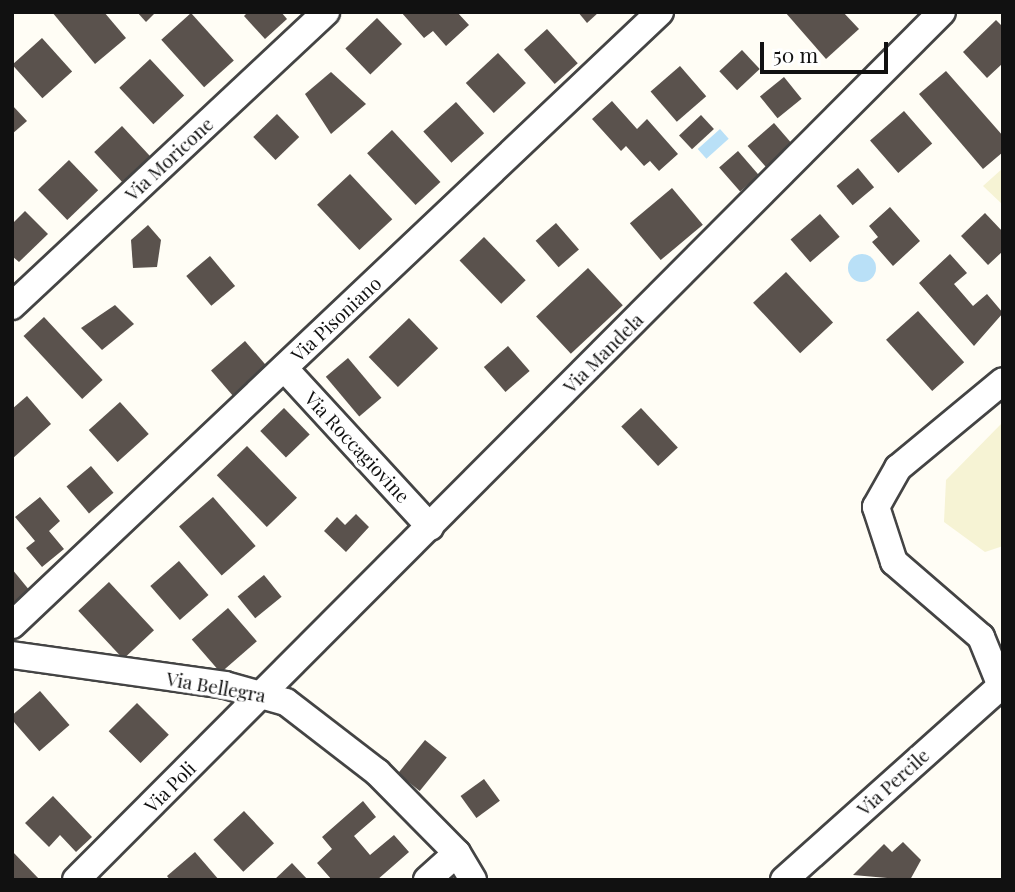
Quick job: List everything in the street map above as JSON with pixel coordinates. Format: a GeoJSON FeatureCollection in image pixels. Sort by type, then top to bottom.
{"type":"FeatureCollection","features":[{"type":"Feature","properties":{"kind":"street","name":"Via Moricone"},"geometry":{"type":"LineString","coordinates":[[12,306],[326,12]]}},
{"type":"Feature","properties":{"kind":"street","name":"Via Pisoniano"},"geometry":{"type":"LineString","coordinates":[[12,625],[660,12]]}},
{"type":"Feature","properties":{"kind":"street","name":"Via Mandela"},"geometry":{"type":"LineString","coordinates":[[263,693],[942,12]]}},
{"type":"Feature","properties":{"kind":"street","name":"Via Roccagiovine"},"geometry":{"type":"LineString","coordinates":[[284,368],[430,527]]}},
{"type":"Feature","properties":{"kind":"street"},"geometry":{"type":"LineString","coordinates":[[1002,685],[981,637],[894,562],[876,507],[898,468],[1003,381]]}},
{"type":"Feature","properties":{"kind":"street","name":"Via Bellegra"},"geometry":{"type":"LineString","coordinates":[[12,655],[263,693],[331,731],[457,853],[473,880]]}},
{"type":"Feature","properties":{"kind":"street","name":"Via Percile"},"geometry":{"type":"LineString","coordinates":[[784,880],[1002,685]]}},
{"type":"Feature","properties":{"kind":"street","name":"Via Poli"},"geometry":{"type":"LineString","coordinates":[[76,880],[263,693]]}},
{"type":"Feature","properties":{"kind":"street"},"geometry":{"type":"LineString","coordinates":[[428,880],[457,853]]}},
{"type":"Feature","properties":{"kind":"shaded area"},"geometry":{"type":"Polygon","coordinates":[[[1003,168],[1003,205],[983,186],[1003,168]]]}},
{"type":"Feature","properties":{"kind":"shaded area"},"geometry":{"type":"Polygon","coordinates":[[[1003,422],[1003,546],[985,552],[944,522],[946,480],[1003,422]]]}},
{"type":"Feature","properties":{"kind":"water"},"geometry":{"type":"Polygon","coordinates":[[[720,129],[729,139],[706,159],[698,149],[720,129]]]}},
{"type":"Feature","properties":{"kind":"water"},"geometry":{"type":"Polygon","coordinates":[[[862,254],[872,258],[876,268],[872,278],[862,282],[852,278],[848,268],[852,258],[862,254]]]}},
{"type":"Feature","properties":{"kind":"building"},"geometry":{"type":"Polygon","coordinates":[[[52,12],[104,12],[126,38],[95,64],[52,12]]]}},
{"type":"Feature","properties":{"kind":"building"},"geometry":{"type":"Polygon","coordinates":[[[137,12],[156,12],[146,22],[137,12]]]}},
{"type":"Feature","properties":{"kind":"building"},"geometry":{"type":"Polygon","coordinates":[[[248,12],[281,12],[287,19],[265,39],[244,16],[248,12]]]}},
{"type":"Feature","properties":{"kind":"building"},"geometry":{"type":"Polygon","coordinates":[[[401,12],[457,12],[469,25],[446,46],[433,31],[424,38],[401,12]]]}},
{"type":"Feature","properties":{"kind":"building"},"geometry":{"type":"Polygon","coordinates":[[[578,12],[599,12],[587,23],[578,12]]]}},
{"type":"Feature","properties":{"kind":"building"},"geometry":{"type":"Polygon","coordinates":[[[785,12],[843,12],[859,29],[826,59],[785,12]]]}},
{"type":"Feature","properties":{"kind":"building"},"geometry":{"type":"Polygon","coordinates":[[[191,13],[234,61],[204,87],[161,40],[191,13]]]}},
{"type":"Feature","properties":{"kind":"building"},"geometry":{"type":"Polygon","coordinates":[[[377,18],[402,44],[370,74],[345,49],[377,18]]]}},
{"type":"Feature","properties":{"kind":"building"},"geometry":{"type":"Polygon","coordinates":[[[996,20],[1003,27],[1003,63],[987,78],[963,52],[996,20]]]}},
{"type":"Feature","properties":{"kind":"building"},"geometry":{"type":"Polygon","coordinates":[[[547,29],[578,63],[555,84],[524,50],[547,29]]]}},
{"type":"Feature","properties":{"kind":"building"},"geometry":{"type":"Polygon","coordinates":[[[42,38],[72,71],[42,98],[12,65],[42,38]]]}},
{"type":"Feature","properties":{"kind":"building"},"geometry":{"type":"Polygon","coordinates":[[[742,50],[760,69],[737,90],[719,71],[742,50]]]}},
{"type":"Feature","properties":{"kind":"building"},"geometry":{"type":"Polygon","coordinates":[[[498,53],[526,83],[494,113],[466,83],[498,53]]]}},
{"type":"Feature","properties":{"kind":"building"},"geometry":{"type":"Polygon","coordinates":[[[150,59],[184,96],[153,124],[119,88],[150,59]]]}},
{"type":"Feature","properties":{"kind":"building"},"geometry":{"type":"Polygon","coordinates":[[[680,66],[706,96],[677,122],[651,92],[680,66]]]}},
{"type":"Feature","properties":{"kind":"building"},"geometry":{"type":"Polygon","coordinates":[[[946,71],[1003,136],[1003,152],[983,169],[919,94],[946,71]]]}},
{"type":"Feature","properties":{"kind":"building"},"geometry":{"type":"Polygon","coordinates":[[[331,72],[366,104],[331,134],[305,94],[331,72]]]}},
{"type":"Feature","properties":{"kind":"building"},"geometry":{"type":"Polygon","coordinates":[[[784,77],[802,99],[778,118],[760,97],[784,77]]]}},
{"type":"Feature","properties":{"kind":"building"},"geometry":{"type":"Polygon","coordinates":[[[612,101],[637,129],[647,119],[678,154],[659,171],[650,161],[644,166],[626,146],[621,151],[592,119],[612,101]]]}},
{"type":"Feature","properties":{"kind":"building"},"geometry":{"type":"Polygon","coordinates":[[[456,102],[484,133],[451,163],[423,131],[456,102]]]}},
{"type":"Feature","properties":{"kind":"building"},"geometry":{"type":"Polygon","coordinates":[[[12,105],[27,121],[12,134],[12,105]]]}},
{"type":"Feature","properties":{"kind":"building"},"geometry":{"type":"Polygon","coordinates":[[[904,111],[932,143],[898,173],[870,141],[904,111]]]}},
{"type":"Feature","properties":{"kind":"building"},"geometry":{"type":"Polygon","coordinates":[[[277,114],[299,137],[275,160],[253,137],[277,114]]]}},
{"type":"Feature","properties":{"kind":"building"},"geometry":{"type":"Polygon","coordinates":[[[701,115],[714,129],[692,149],[679,135],[701,115]]]}},
{"type":"Feature","properties":{"kind":"building"},"geometry":{"type":"Polygon","coordinates":[[[774,123],[794,146],[767,169],[748,146],[774,123]]]}},
{"type":"Feature","properties":{"kind":"building"},"geometry":{"type":"Polygon","coordinates":[[[122,126],[151,157],[123,183],[94,152],[122,126]]]}},
{"type":"Feature","properties":{"kind":"building"},"geometry":{"type":"Polygon","coordinates":[[[392,130],[440,182],[416,205],[367,153],[392,130]]]}},
{"type":"Feature","properties":{"kind":"building"},"geometry":{"type":"Polygon","coordinates":[[[738,151],[759,175],[740,192],[719,167],[738,151]]]}},
{"type":"Feature","properties":{"kind":"building"},"geometry":{"type":"Polygon","coordinates":[[[69,160],[98,190],[67,220],[38,190],[69,160]]]}},
{"type":"Feature","properties":{"kind":"building"},"geometry":{"type":"Polygon","coordinates":[[[858,168],[874,187],[853,205],[837,186],[858,168]]]}},
{"type":"Feature","properties":{"kind":"building"},"geometry":{"type":"Polygon","coordinates":[[[350,174],[392,219],[359,250],[317,205],[350,174]]]}},
{"type":"Feature","properties":{"kind":"building"},"geometry":{"type":"Polygon","coordinates":[[[672,188],[703,225],[661,260],[630,223],[672,188]]]}},
{"type":"Feature","properties":{"kind":"building"},"geometry":{"type":"Polygon","coordinates":[[[890,207],[920,241],[893,266],[872,242],[878,237],[869,226],[890,207]]]}},
{"type":"Feature","properties":{"kind":"building"},"geometry":{"type":"Polygon","coordinates":[[[25,211],[48,234],[19,262],[12,256],[12,224],[25,211]]]}},
{"type":"Feature","properties":{"kind":"building"},"geometry":{"type":"Polygon","coordinates":[[[985,213],[1003,232],[1003,251],[988,265],[961,236],[985,213]]]}},
{"type":"Feature","properties":{"kind":"building"},"geometry":{"type":"Polygon","coordinates":[[[820,214],[840,237],[810,262],[791,240],[820,214]]]}},
{"type":"Feature","properties":{"kind":"building"},"geometry":{"type":"Polygon","coordinates":[[[556,223],[579,249],[559,267],[536,241],[556,223]]]}},
{"type":"Feature","properties":{"kind":"building"},"geometry":{"type":"Polygon","coordinates":[[[148,225],[161,240],[157,267],[133,268],[131,240],[148,225]]]}},
{"type":"Feature","properties":{"kind":"building"},"geometry":{"type":"Polygon","coordinates":[[[484,237],[526,280],[501,304],[460,261],[484,237]]]}},
{"type":"Feature","properties":{"kind":"building"},"geometry":{"type":"Polygon","coordinates":[[[950,254],[967,273],[954,284],[973,306],[987,294],[1003,313],[974,346],[919,283],[950,254]]]}},
{"type":"Feature","properties":{"kind":"building"},"geometry":{"type":"Polygon","coordinates":[[[210,256],[235,286],[211,306],[186,276],[210,256]]]}},
{"type":"Feature","properties":{"kind":"building"},"geometry":{"type":"Polygon","coordinates":[[[588,268],[623,305],[571,354],[536,316],[588,268]]]}},
{"type":"Feature","properties":{"kind":"building"},"geometry":{"type":"Polygon","coordinates":[[[786,272],[833,322],[800,353],[753,303],[786,272]]]}},
{"type":"Feature","properties":{"kind":"building"},"geometry":{"type":"Polygon","coordinates":[[[115,305],[134,324],[102,350],[81,328],[115,305]]]}},
{"type":"Feature","properties":{"kind":"building"},"geometry":{"type":"Polygon","coordinates":[[[918,311],[964,362],[932,391],[886,340],[918,311]]]}},
{"type":"Feature","properties":{"kind":"building"},"geometry":{"type":"Polygon","coordinates":[[[44,317],[103,380],[82,399],[24,336],[44,317]]]}},
{"type":"Feature","properties":{"kind":"building"},"geometry":{"type":"Polygon","coordinates":[[[409,318],[438,348],[398,387],[369,357],[409,318]]]}},
{"type":"Feature","properties":{"kind":"building"},"geometry":{"type":"Polygon","coordinates":[[[245,341],[267,366],[233,395],[211,371],[245,341]]]}},
{"type":"Feature","properties":{"kind":"building"},"geometry":{"type":"Polygon","coordinates":[[[508,346],[530,371],[505,392],[484,367],[508,346]]]}},
{"type":"Feature","properties":{"kind":"building"},"geometry":{"type":"Polygon","coordinates":[[[348,358],[381,398],[359,416],[326,377],[348,358]]]}},
{"type":"Feature","properties":{"kind":"building"},"geometry":{"type":"Polygon","coordinates":[[[27,396],[51,424],[12,459],[12,409],[27,396]]]}},
{"type":"Feature","properties":{"kind":"building"},"geometry":{"type":"Polygon","coordinates":[[[120,402],[149,434],[118,462],[89,430],[120,402]]]}},
{"type":"Feature","properties":{"kind":"building"},"geometry":{"type":"Polygon","coordinates":[[[284,408],[310,435],[286,458],[260,431],[284,408]]]}},
{"type":"Feature","properties":{"kind":"building"},"geometry":{"type":"Polygon","coordinates":[[[641,408],[678,447],[658,466],[621,426],[641,408]]]}},
{"type":"Feature","properties":{"kind":"building"},"geometry":{"type":"Polygon","coordinates":[[[247,446],[297,498],[267,527],[217,475],[247,446]]]}},
{"type":"Feature","properties":{"kind":"building"},"geometry":{"type":"Polygon","coordinates":[[[91,466],[113,493],[89,513],[66,487],[91,466]]]}},
{"type":"Feature","properties":{"kind":"building"},"geometry":{"type":"Polygon","coordinates":[[[40,497],[60,521],[49,531],[64,549],[42,567],[26,548],[35,541],[15,517],[40,497]]]}},
{"type":"Feature","properties":{"kind":"building"},"geometry":{"type":"Polygon","coordinates":[[[213,497],[256,546],[222,576],[179,527],[213,497]]]}},
{"type":"Feature","properties":{"kind":"building"},"geometry":{"type":"Polygon","coordinates":[[[356,514],[369,527],[346,552],[324,531],[337,517],[345,525],[356,514]]]}},
{"type":"Feature","properties":{"kind":"building"},"geometry":{"type":"Polygon","coordinates":[[[179,561],[209,595],[180,620],[150,586],[179,561]]]}},
{"type":"Feature","properties":{"kind":"building"},"geometry":{"type":"Polygon","coordinates":[[[12,569],[30,591],[12,606],[12,569]]]}},
{"type":"Feature","properties":{"kind":"building"},"geometry":{"type":"Polygon","coordinates":[[[264,575],[282,597],[255,618],[238,596],[264,575]]]}},
{"type":"Feature","properties":{"kind":"building"},"geometry":{"type":"Polygon","coordinates":[[[109,582],[154,630],[123,659],[78,611],[109,582]]]}},
{"type":"Feature","properties":{"kind":"building"},"geometry":{"type":"Polygon","coordinates":[[[228,608],[257,641],[221,673],[192,639],[228,608]]]}},
{"type":"Feature","properties":{"kind":"building"},"geometry":{"type":"Polygon","coordinates":[[[40,691],[70,725],[39,751],[12,720],[12,715],[40,691]]]}},
{"type":"Feature","properties":{"kind":"building"},"geometry":{"type":"Polygon","coordinates":[[[137,703],[169,735],[141,763],[109,731],[137,703]]]}},
{"type":"Feature","properties":{"kind":"building"},"geometry":{"type":"Polygon","coordinates":[[[425,740],[447,758],[420,791],[398,773],[425,740]]]}},
{"type":"Feature","properties":{"kind":"building"},"geometry":{"type":"Polygon","coordinates":[[[484,779],[500,801],[476,818],[461,796],[484,779]]]}},
{"type":"Feature","properties":{"kind":"building"},"geometry":{"type":"Polygon","coordinates":[[[53,796],[92,837],[76,852],[60,835],[49,847],[25,823],[53,796]]]}},
{"type":"Feature","properties":{"kind":"building"},"geometry":{"type":"Polygon","coordinates":[[[363,801],[376,817],[354,836],[370,855],[394,835],[409,852],[377,880],[332,880],[317,863],[332,849],[322,837],[363,801]]]}},
{"type":"Feature","properties":{"kind":"building"},"geometry":{"type":"Polygon","coordinates":[[[244,811],[274,843],[243,872],[213,840],[244,811]]]}},
{"type":"Feature","properties":{"kind":"building"},"geometry":{"type":"Polygon","coordinates":[[[903,842],[921,860],[910,880],[853,875],[884,844],[892,852],[903,842]]]}},
{"type":"Feature","properties":{"kind":"building"},"geometry":{"type":"Polygon","coordinates":[[[12,851],[40,880],[12,880],[12,851]]]}},
{"type":"Feature","properties":{"kind":"building"},"geometry":{"type":"Polygon","coordinates":[[[195,852],[219,880],[170,880],[167,876],[195,852]]]}},
{"type":"Feature","properties":{"kind":"building"},"geometry":{"type":"Polygon","coordinates":[[[292,863],[308,880],[274,880],[292,863]]]}}]}
